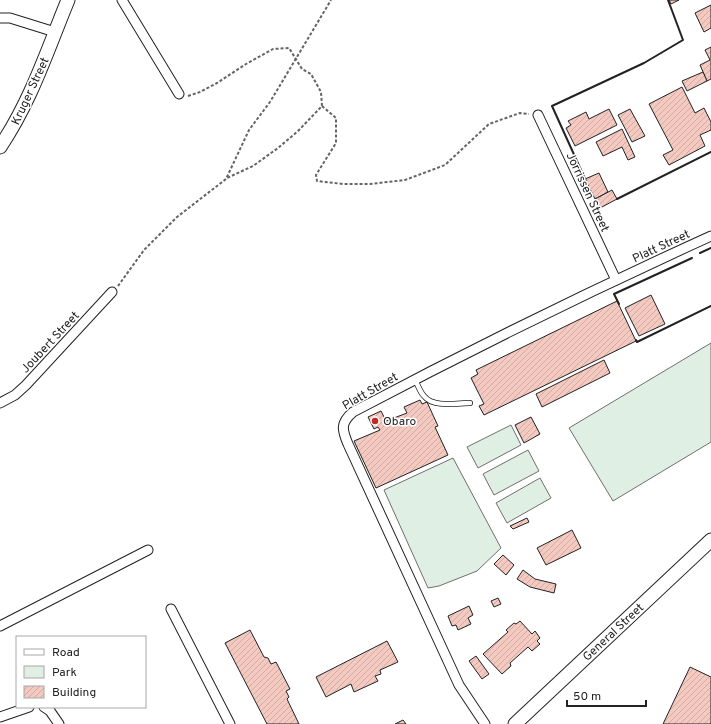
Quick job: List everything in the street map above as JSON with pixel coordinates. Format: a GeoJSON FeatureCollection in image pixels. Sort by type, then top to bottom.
{"type":"FeatureCollection","features":[{"type":"Feature","properties":{"kind":"main road","name":"Kruger Street"},"geometry":{"type":"LineString","coordinates":[[0,147],[13,128],[32,92],[68,0]]}},
{"type":"Feature","properties":{"kind":"main road","name":"General Street"},"geometry":{"type":"LineString","coordinates":[[516,724],[711,540]]}},
{"type":"Feature","properties":{"kind":"street"},"geometry":{"type":"LineString","coordinates":[[122,0],[180,94]]}},
{"type":"Feature","properties":{"kind":"street"},"geometry":{"type":"LineString","coordinates":[[0,18],[10,18],[55,32]]}},
{"type":"Feature","properties":{"kind":"street","name":"Jorrissen Street"},"geometry":{"type":"LineString","coordinates":[[538,115],[616,280]]}},
{"type":"Feature","properties":{"kind":"street","name":"Platt Street"},"geometry":{"type":"LineString","coordinates":[[484,724],[459,685],[344,434],[343,427],[345,419],[353,412],[415,380],[616,280],[711,236]]}},
{"type":"Feature","properties":{"kind":"street","name":"Joubert Street"},"geometry":{"type":"LineString","coordinates":[[0,403],[15,395],[112,292]]}},
{"type":"Feature","properties":{"kind":"street"},"geometry":{"type":"LineString","coordinates":[[0,626],[148,550]]}},
{"type":"Feature","properties":{"kind":"street"},"geometry":{"type":"LineString","coordinates":[[171,609],[230,724]]}},
{"type":"Feature","properties":{"kind":"street"},"geometry":{"type":"LineString","coordinates":[[0,717],[26,708]]}},
{"type":"Feature","properties":{"kind":"street"},"geometry":{"type":"LineString","coordinates":[[46,708],[50,711],[59,724]]}},
{"type":"Feature","properties":{"kind":"lane"},"geometry":{"type":"LineString","coordinates":[[415,380],[423,396],[427,400],[434,403],[470,402]]}},
{"type":"Feature","properties":{"kind":"path"},"geometry":{"type":"LineString","coordinates":[[226,179],[249,130],[270,102],[331,0]]}},
{"type":"Feature","properties":{"kind":"path"},"geometry":{"type":"LineString","coordinates":[[180,94],[188,96],[200,92],[273,49],[289,48],[302,69],[311,74],[321,92],[322,106],[336,118],[336,144],[316,175],[317,182],[343,184],[370,184],[405,180],[445,165],[489,124],[520,113],[538,115]]}},
{"type":"Feature","properties":{"kind":"path"},"geometry":{"type":"LineString","coordinates":[[112,292],[144,250],[177,217],[226,179],[253,166],[278,148],[298,132],[322,106]]}},
{"type":"Feature","properties":{"kind":"green space"},"geometry":{"type":"Polygon","coordinates":[[[711,343],[711,442],[613,501],[569,428],[711,343]]]}},
{"type":"Feature","properties":{"kind":"green space"},"geometry":{"type":"Polygon","coordinates":[[[511,425],[521,445],[478,468],[467,447],[511,425]]]}},
{"type":"Feature","properties":{"kind":"green space"},"geometry":{"type":"Polygon","coordinates":[[[528,450],[539,471],[494,495],[483,474],[528,450]]]}},
{"type":"Feature","properties":{"kind":"green space"},"geometry":{"type":"Polygon","coordinates":[[[453,458],[501,548],[477,571],[439,586],[428,588],[384,490],[453,458]]]}},
{"type":"Feature","properties":{"kind":"green space"},"geometry":{"type":"Polygon","coordinates":[[[540,478],[551,498],[507,523],[496,503],[540,478]]]}},
{"type":"Feature","properties":{"kind":"building"},"geometry":{"type":"Polygon","coordinates":[[[669,0],[679,0],[671,4],[669,0]]]}},
{"type":"Feature","properties":{"kind":"building"},"geometry":{"type":"Polygon","coordinates":[[[711,5],[711,28],[704,32],[695,13],[711,5]]]}},
{"type":"Feature","properties":{"kind":"building"},"geometry":{"type":"Polygon","coordinates":[[[711,47],[711,79],[707,81],[700,65],[710,60],[705,50],[711,47]]]}},
{"type":"Feature","properties":{"kind":"building"},"geometry":{"type":"Polygon","coordinates":[[[703,72],[707,81],[687,91],[682,81],[703,72]]]}},
{"type":"Feature","properties":{"kind":"building"},"geometry":{"type":"Polygon","coordinates":[[[682,87],[695,113],[704,108],[711,122],[711,130],[700,135],[705,146],[669,165],[663,155],[673,150],[649,104],[682,87]]]}},
{"type":"Feature","properties":{"kind":"building"},"geometry":{"type":"Polygon","coordinates":[[[609,109],[617,125],[575,146],[566,128],[571,125],[568,121],[586,112],[589,119],[609,109]]]}},
{"type":"Feature","properties":{"kind":"building"},"geometry":{"type":"Polygon","coordinates":[[[630,109],[645,136],[632,142],[618,115],[630,109]]]}},
{"type":"Feature","properties":{"kind":"building"},"geometry":{"type":"Polygon","coordinates":[[[622,129],[635,157],[628,160],[622,147],[603,156],[596,142],[622,129]]]}},
{"type":"Feature","properties":{"kind":"building"},"geometry":{"type":"Polygon","coordinates":[[[599,173],[608,192],[595,199],[585,179],[599,173]]]}},
{"type":"Feature","properties":{"kind":"building"},"geometry":{"type":"Polygon","coordinates":[[[612,190],[617,199],[600,208],[595,199],[612,190]]]}},
{"type":"Feature","properties":{"kind":"building"},"geometry":{"type":"Polygon","coordinates":[[[651,295],[665,324],[639,336],[625,308],[651,295]]]}},
{"type":"Feature","properties":{"kind":"building"},"geometry":{"type":"Polygon","coordinates":[[[617,301],[636,341],[484,415],[479,406],[484,404],[471,378],[478,374],[476,370],[617,301]]]}},
{"type":"Feature","properties":{"kind":"building"},"geometry":{"type":"Polygon","coordinates":[[[604,360],[610,373],[542,407],[536,394],[604,360]]]}},
{"type":"Feature","properties":{"kind":"building"},"geometry":{"type":"Polygon","coordinates":[[[420,400],[422,404],[427,402],[438,426],[435,427],[448,455],[376,488],[354,441],[380,430],[378,427],[374,429],[368,417],[381,411],[386,421],[407,413],[404,407],[420,400]]]}},
{"type":"Feature","properties":{"kind":"building"},"geometry":{"type":"Polygon","coordinates":[[[531,417],[540,434],[524,443],[515,425],[531,417]]]}},
{"type":"Feature","properties":{"kind":"building"},"geometry":{"type":"Polygon","coordinates":[[[527,518],[529,522],[513,529],[510,526],[527,518]]]}},
{"type":"Feature","properties":{"kind":"building"},"geometry":{"type":"Polygon","coordinates":[[[572,530],[581,548],[546,565],[537,548],[572,530]]]}},
{"type":"Feature","properties":{"kind":"building"},"geometry":{"type":"Polygon","coordinates":[[[503,555],[514,565],[506,575],[494,564],[503,555]]]}},
{"type":"Feature","properties":{"kind":"building"},"geometry":{"type":"Polygon","coordinates":[[[523,570],[535,579],[556,584],[554,593],[530,587],[517,579],[523,570]]]}},
{"type":"Feature","properties":{"kind":"building"},"geometry":{"type":"Polygon","coordinates":[[[498,598],[501,604],[494,607],[491,601],[498,598]]]}},
{"type":"Feature","properties":{"kind":"building"},"geometry":{"type":"Polygon","coordinates":[[[469,606],[473,615],[468,618],[471,624],[458,630],[456,625],[452,626],[448,616],[469,606]]]}},
{"type":"Feature","properties":{"kind":"building"},"geometry":{"type":"Polygon","coordinates":[[[520,621],[532,634],[535,631],[540,638],[537,641],[540,644],[532,651],[528,647],[510,663],[511,666],[502,674],[483,654],[508,632],[506,630],[514,623],[516,624],[520,621]]]}},
{"type":"Feature","properties":{"kind":"building"},"geometry":{"type":"Polygon","coordinates":[[[250,630],[264,657],[268,658],[271,664],[276,662],[290,689],[286,691],[289,697],[287,699],[299,724],[267,724],[225,643],[250,630]]]}},
{"type":"Feature","properties":{"kind":"building"},"geometry":{"type":"Polygon","coordinates":[[[387,641],[398,662],[380,670],[381,674],[375,676],[378,681],[354,692],[351,684],[326,697],[316,677],[387,641]]]}},
{"type":"Feature","properties":{"kind":"building"},"geometry":{"type":"Polygon","coordinates":[[[476,656],[489,674],[482,679],[469,661],[476,656]]]}},
{"type":"Feature","properties":{"kind":"building"},"geometry":{"type":"Polygon","coordinates":[[[690,667],[711,677],[711,724],[663,724],[690,667]]]}},
{"type":"Feature","properties":{"kind":"building"},"geometry":{"type":"Polygon","coordinates":[[[403,720],[406,724],[395,724],[403,720]]]}},
{"type":"Feature","properties":{"kind":"wall"},"geometry":{"type":"LineString","coordinates":[[586,181],[552,106],[644,63],[683,40],[668,0]]}},
{"type":"Feature","properties":{"kind":"wall"},"geometry":{"type":"LineString","coordinates":[[617,199],[711,152]]}},
{"type":"Feature","properties":{"kind":"wall"},"geometry":{"type":"LineString","coordinates":[[700,253],[711,248]]}},
{"type":"Feature","properties":{"kind":"wall"},"geometry":{"type":"LineString","coordinates":[[619,304],[614,294],[692,258]]}},
{"type":"Feature","properties":{"kind":"wall"},"geometry":{"type":"LineString","coordinates":[[636,340],[637,342],[711,306]]}},
{"type":"Feature","properties":{"kind":"place","name":"Obaro"},"geometry":{"type":"Point","coordinates":[375,421]}}]}
